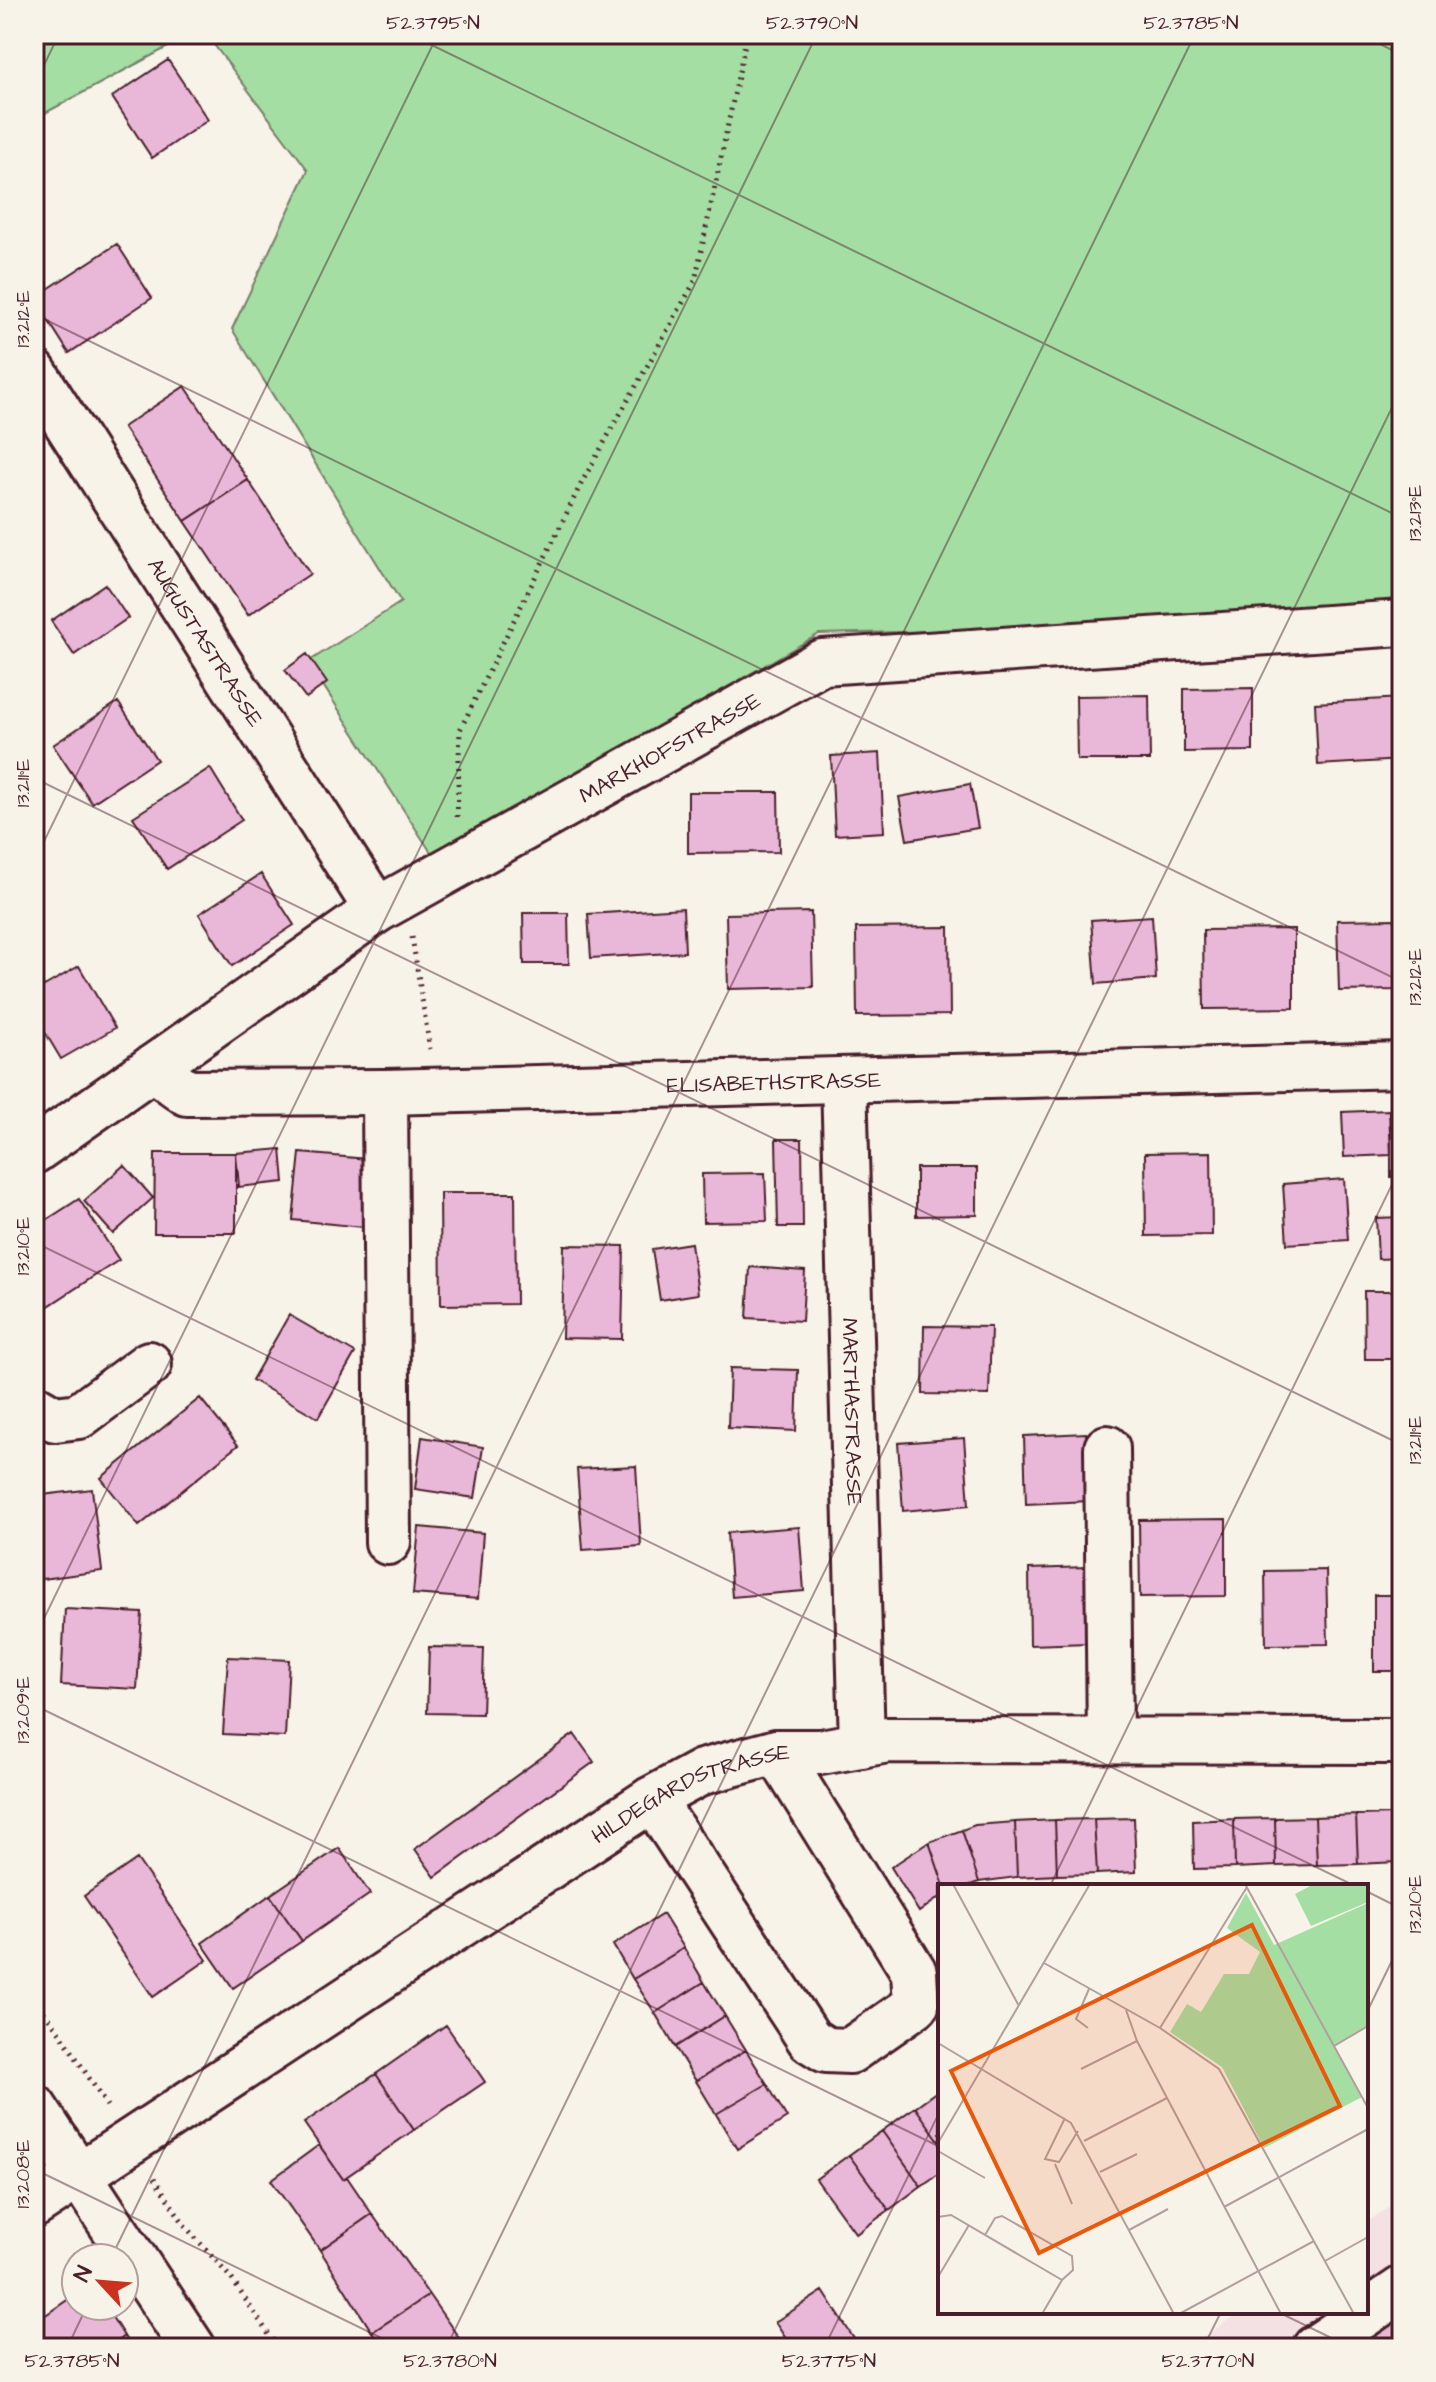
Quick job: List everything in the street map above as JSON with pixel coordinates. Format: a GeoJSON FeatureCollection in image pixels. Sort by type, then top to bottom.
{"type":"FeatureCollection","features":[{"type":"Feature","properties":{"kind":"street","name":"AUGUSTASTRASSE"},"geometry":{"type":"LineString","coordinates":[[34,372],[392,902]]}},
{"type":"Feature","properties":{"kind":"street","name":"MARKHOFSTRASSE"},"geometry":{"type":"LineString","coordinates":[[34,1151],[392,902],[822,662],[1402,623]]}},
{"type":"Feature","properties":{"kind":"street","name":"ELISABETHSTRASSE"},"geometry":{"type":"LineString","coordinates":[[152,1068],[187,1093],[385,1092],[1402,1065]]}},
{"type":"Feature","properties":{"kind":"street","name":"MARTHASTRASSE"},"geometry":{"type":"LineString","coordinates":[[844,1080],[862,1745]]}},
{"type":"Feature","properties":{"kind":"street"},"geometry":{"type":"LineString","coordinates":[[385,1092],[388,1542]]}},
{"type":"Feature","properties":{"kind":"street"},"geometry":{"type":"LineString","coordinates":[[34,1407],[55,1419],[79,1416],[149,1364]]}},
{"type":"Feature","properties":{"kind":"street"},"geometry":{"type":"LineString","coordinates":[[1107,1448],[1110,1740]]}},
{"type":"Feature","properties":{"kind":"street","name":"HILDEGARDSTRASSE"},"geometry":{"type":"LineString","coordinates":[[34,2205],[652,1799],[702,1772],[777,1752],[821,1752],[888,1740],[1402,1741]]}},
{"type":"Feature","properties":{"kind":"street"},"geometry":{"type":"LineString","coordinates":[[652,1799],[810,2040],[826,2050],[850,2051],[928,2008],[906,1957],[777,1752]]}},
{"type":"Feature","properties":{"kind":"street"},"geometry":{"type":"LineString","coordinates":[[34,2107],[193,2348]]}},
{"type":"Feature","properties":{"kind":"street"},"geometry":{"type":"LineString","coordinates":[[1368,2312],[1402,2289]]}},
{"type":"Feature","properties":{"kind":"street"},"geometry":{"type":"LineString","coordinates":[[1315,2348],[1365,2314]]}},
{"type":"Feature","properties":{"kind":"path"},"geometry":{"type":"LineString","coordinates":[[456,867],[460,730],[582,482],[695,281],[747,34]]}},
{"type":"Feature","properties":{"kind":"path"},"geometry":{"type":"LineString","coordinates":[[392,902],[437,1090]]}},
{"type":"Feature","properties":{"kind":"shaded area"},"geometry":{"type":"Polygon","coordinates":[[[1402,2198],[1402,2348],[1188,2348],[1237,2314],[1368,2314],[1368,2222],[1402,2198]]]}},
{"type":"Feature","properties":{"kind":"green space"},"geometry":{"type":"Polygon","coordinates":[[[34,34],[192,34],[34,119],[34,34]]]}},
{"type":"Feature","properties":{"kind":"green space"},"geometry":{"type":"Polygon","coordinates":[[[206,34],[1402,34],[1402,620],[819,634],[434,857],[308,662],[401,602],[232,329],[308,170],[206,34]]]}},
{"type":"Feature","properties":{"kind":"building"},"geometry":{"type":"Polygon","coordinates":[[[168,60],[208,120],[152,158],[112,97],[168,60]]]}},
{"type":"Feature","properties":{"kind":"building"},"geometry":{"type":"Polygon","coordinates":[[[117,244],[152,298],[69,353],[34,298],[117,244]]]}},
{"type":"Feature","properties":{"kind":"building"},"geometry":{"type":"Polygon","coordinates":[[[185,386],[248,480],[185,521],[123,427],[185,386]]]}},
{"type":"Feature","properties":{"kind":"building"},"geometry":{"type":"Polygon","coordinates":[[[248,480],[310,574],[248,615],[185,521],[248,480]]]}},
{"type":"Feature","properties":{"kind":"building"},"geometry":{"type":"Polygon","coordinates":[[[105,584],[128,618],[74,655],[51,621],[105,584]]]}},
{"type":"Feature","properties":{"kind":"building"},"geometry":{"type":"Polygon","coordinates":[[[307,654],[327,683],[306,698],[285,670],[307,654]]]}},
{"type":"Feature","properties":{"kind":"building"},"geometry":{"type":"Polygon","coordinates":[[[1253,688],[1253,751],[1184,752],[1184,689],[1253,688]]]}},
{"type":"Feature","properties":{"kind":"building"},"geometry":{"type":"Polygon","coordinates":[[[1149,695],[1150,760],[1077,760],[1076,696],[1149,695]]]}},
{"type":"Feature","properties":{"kind":"building"},"geometry":{"type":"Polygon","coordinates":[[[1402,698],[1402,760],[1318,765],[1315,703],[1402,698]]]}},
{"type":"Feature","properties":{"kind":"building"},"geometry":{"type":"Polygon","coordinates":[[[118,702],[157,760],[92,803],[53,745],[118,702]]]}},
{"type":"Feature","properties":{"kind":"building"},"geometry":{"type":"Polygon","coordinates":[[[880,753],[884,832],[835,835],[831,756],[880,753]]]}},
{"type":"Feature","properties":{"kind":"building"},"geometry":{"type":"Polygon","coordinates":[[[210,768],[242,820],[167,869],[133,817],[210,768]]]}},
{"type":"Feature","properties":{"kind":"building"},"geometry":{"type":"Polygon","coordinates":[[[970,784],[978,828],[907,840],[899,797],[970,784]]]}},
{"type":"Feature","properties":{"kind":"building"},"geometry":{"type":"Polygon","coordinates":[[[688,792],[778,792],[779,852],[688,853],[688,792]]]}},
{"type":"Feature","properties":{"kind":"building"},"geometry":{"type":"Polygon","coordinates":[[[261,874],[294,925],[232,966],[199,914],[261,874]]]}},
{"type":"Feature","properties":{"kind":"building"},"geometry":{"type":"Polygon","coordinates":[[[683,908],[685,952],[591,958],[588,914],[683,908]]]}},
{"type":"Feature","properties":{"kind":"building"},"geometry":{"type":"Polygon","coordinates":[[[811,912],[813,987],[728,989],[726,914],[811,912]]]}},
{"type":"Feature","properties":{"kind":"building"},"geometry":{"type":"Polygon","coordinates":[[[523,913],[568,913],[569,964],[524,964],[523,913]]]}},
{"type":"Feature","properties":{"kind":"building"},"geometry":{"type":"Polygon","coordinates":[[[1152,916],[1156,979],[1096,984],[1091,920],[1152,916]]]}},
{"type":"Feature","properties":{"kind":"building"},"geometry":{"type":"Polygon","coordinates":[[[1395,919],[1396,990],[1339,991],[1337,920],[1395,919]]]}},
{"type":"Feature","properties":{"kind":"building"},"geometry":{"type":"Polygon","coordinates":[[[949,927],[950,1015],[857,1016],[856,928],[949,927]]]}},
{"type":"Feature","properties":{"kind":"building"},"geometry":{"type":"Polygon","coordinates":[[[1294,929],[1294,1008],[1204,1009],[1203,930],[1294,929]]]}},
{"type":"Feature","properties":{"kind":"building"},"geometry":{"type":"Polygon","coordinates":[[[79,966],[115,1028],[61,1059],[34,1014],[34,992],[79,966]]]}},
{"type":"Feature","properties":{"kind":"building"},"geometry":{"type":"Polygon","coordinates":[[[1391,1102],[1402,1102],[1402,1177],[1391,1177],[1391,1102]]]}},
{"type":"Feature","properties":{"kind":"building"},"geometry":{"type":"Polygon","coordinates":[[[1389,1110],[1391,1155],[1344,1157],[1342,1112],[1389,1110]]]}},
{"type":"Feature","properties":{"kind":"building"},"geometry":{"type":"Polygon","coordinates":[[[776,1139],[802,1139],[803,1227],[778,1227],[776,1139]]]}},
{"type":"Feature","properties":{"kind":"building"},"geometry":{"type":"Polygon","coordinates":[[[281,1149],[284,1182],[239,1187],[236,1153],[281,1149]]]}},
{"type":"Feature","properties":{"kind":"building"},"geometry":{"type":"Polygon","coordinates":[[[1211,1152],[1212,1235],[1146,1236],[1145,1153],[1211,1152]]]}},
{"type":"Feature","properties":{"kind":"building"},"geometry":{"type":"Polygon","coordinates":[[[155,1153],[236,1153],[236,1233],[154,1233],[155,1153]]]}},
{"type":"Feature","properties":{"kind":"building"},"geometry":{"type":"Polygon","coordinates":[[[300,1153],[378,1160],[372,1228],[293,1220],[300,1153]]]}},
{"type":"Feature","properties":{"kind":"building"},"geometry":{"type":"Polygon","coordinates":[[[124,1165],[153,1198],[113,1234],[84,1201],[124,1165]]]}},
{"type":"Feature","properties":{"kind":"building"},"geometry":{"type":"Polygon","coordinates":[[[916,1168],[977,1168],[977,1215],[916,1216],[916,1168]]]}},
{"type":"Feature","properties":{"kind":"building"},"geometry":{"type":"Polygon","coordinates":[[[765,1173],[767,1221],[703,1222],[702,1174],[765,1173]]]}},
{"type":"Feature","properties":{"kind":"building"},"geometry":{"type":"Polygon","coordinates":[[[1344,1179],[1348,1240],[1287,1244],[1283,1184],[1344,1179]]]}},
{"type":"Feature","properties":{"kind":"building"},"geometry":{"type":"Polygon","coordinates":[[[440,1193],[515,1193],[516,1304],[441,1305],[440,1193]]]}},
{"type":"Feature","properties":{"kind":"building"},"geometry":{"type":"Polygon","coordinates":[[[79,1199],[119,1260],[47,1307],[34,1286],[34,1228],[79,1199]]]}},
{"type":"Feature","properties":{"kind":"building"},"geometry":{"type":"Polygon","coordinates":[[[1402,1217],[1402,1258],[1378,1259],[1376,1218],[1402,1217]]]}},
{"type":"Feature","properties":{"kind":"building"},"geometry":{"type":"Polygon","coordinates":[[[691,1243],[698,1294],[660,1300],[652,1249],[691,1243]]]}},
{"type":"Feature","properties":{"kind":"building"},"geometry":{"type":"Polygon","coordinates":[[[564,1245],[624,1246],[622,1339],[562,1338],[564,1245]]]}},
{"type":"Feature","properties":{"kind":"building"},"geometry":{"type":"Polygon","coordinates":[[[750,1267],[805,1271],[802,1321],[747,1318],[750,1267]]]}},
{"type":"Feature","properties":{"kind":"building"},"geometry":{"type":"Polygon","coordinates":[[[1364,1291],[1402,1291],[1402,1359],[1365,1359],[1364,1291]]]}},
{"type":"Feature","properties":{"kind":"building"},"geometry":{"type":"Polygon","coordinates":[[[289,1315],[355,1353],[318,1418],[252,1380],[289,1315]]]}},
{"type":"Feature","properties":{"kind":"building"},"geometry":{"type":"Polygon","coordinates":[[[924,1326],[991,1327],[989,1395],[923,1394],[924,1326]]]}},
{"type":"Feature","properties":{"kind":"building"},"geometry":{"type":"Polygon","coordinates":[[[730,1368],[798,1370],[796,1431],[728,1428],[730,1368]]]}},
{"type":"Feature","properties":{"kind":"building"},"geometry":{"type":"Polygon","coordinates":[[[200,1398],[238,1445],[139,1526],[101,1478],[200,1398]]]}},
{"type":"Feature","properties":{"kind":"building"},"geometry":{"type":"Polygon","coordinates":[[[1086,1433],[1089,1501],[1026,1504],[1024,1436],[1086,1433]]]}},
{"type":"Feature","properties":{"kind":"building"},"geometry":{"type":"Polygon","coordinates":[[[422,1437],[483,1447],[475,1498],[415,1489],[422,1437]]]}},
{"type":"Feature","properties":{"kind":"building"},"geometry":{"type":"Polygon","coordinates":[[[964,1438],[969,1505],[903,1511],[898,1443],[964,1438]]]}},
{"type":"Feature","properties":{"kind":"building"},"geometry":{"type":"Polygon","coordinates":[[[636,1466],[641,1546],[583,1550],[577,1469],[636,1466]]]}},
{"type":"Feature","properties":{"kind":"building"},"geometry":{"type":"Polygon","coordinates":[[[92,1489],[102,1571],[34,1580],[34,1496],[92,1489]]]}},
{"type":"Feature","properties":{"kind":"building"},"geometry":{"type":"Polygon","coordinates":[[[1226,1519],[1226,1596],[1140,1597],[1139,1520],[1226,1519]]]}},
{"type":"Feature","properties":{"kind":"building"},"geometry":{"type":"Polygon","coordinates":[[[419,1527],[483,1533],[478,1599],[413,1594],[419,1527]]]}},
{"type":"Feature","properties":{"kind":"building"},"geometry":{"type":"Polygon","coordinates":[[[799,1527],[804,1591],[732,1597],[727,1533],[799,1527]]]}},
{"type":"Feature","properties":{"kind":"building"},"geometry":{"type":"Polygon","coordinates":[[[1087,1567],[1089,1643],[1030,1645],[1029,1569],[1087,1567]]]}},
{"type":"Feature","properties":{"kind":"building"},"geometry":{"type":"Polygon","coordinates":[[[1326,1570],[1328,1644],[1266,1645],[1265,1571],[1326,1570]]]}},
{"type":"Feature","properties":{"kind":"building"},"geometry":{"type":"Polygon","coordinates":[[[1374,1595],[1402,1595],[1402,1671],[1374,1671],[1374,1595]]]}},
{"type":"Feature","properties":{"kind":"building"},"geometry":{"type":"Polygon","coordinates":[[[65,1609],[142,1613],[137,1689],[61,1685],[65,1609]]]}},
{"type":"Feature","properties":{"kind":"building"},"geometry":{"type":"Polygon","coordinates":[[[429,1647],[484,1648],[482,1714],[427,1713],[429,1647]]]}},
{"type":"Feature","properties":{"kind":"building"},"geometry":{"type":"Polygon","coordinates":[[[228,1657],[289,1660],[285,1737],[223,1734],[228,1657]]]}},
{"type":"Feature","properties":{"kind":"building"},"geometry":{"type":"Polygon","coordinates":[[[574,1734],[594,1762],[435,1877],[415,1849],[574,1734]]]}},
{"type":"Feature","properties":{"kind":"building"},"geometry":{"type":"Polygon","coordinates":[[[1397,1814],[1398,1862],[1358,1864],[1356,1815],[1397,1814]]]}},
{"type":"Feature","properties":{"kind":"building"},"geometry":{"type":"Polygon","coordinates":[[[1397,1814],[1402,1814],[1402,1862],[1398,1862],[1397,1814]]]}},
{"type":"Feature","properties":{"kind":"building"},"geometry":{"type":"Polygon","coordinates":[[[1356,1815],[1358,1864],[1317,1865],[1315,1817],[1356,1815]]]}},
{"type":"Feature","properties":{"kind":"building"},"geometry":{"type":"Polygon","coordinates":[[[1315,1817],[1317,1865],[1276,1866],[1275,1818],[1315,1817]]]}},
{"type":"Feature","properties":{"kind":"building"},"geometry":{"type":"Polygon","coordinates":[[[1134,1818],[1136,1872],[1097,1874],[1094,1819],[1134,1818]]]}},
{"type":"Feature","properties":{"kind":"building"},"geometry":{"type":"Polygon","coordinates":[[[1275,1818],[1276,1866],[1235,1868],[1234,1819],[1275,1818]]]}},
{"type":"Feature","properties":{"kind":"building"},"geometry":{"type":"Polygon","coordinates":[[[1094,1819],[1097,1874],[1057,1875],[1055,1820],[1094,1819]]]}},
{"type":"Feature","properties":{"kind":"building"},"geometry":{"type":"Polygon","coordinates":[[[1234,1819],[1235,1868],[1194,1869],[1193,1821],[1234,1819]]]}},
{"type":"Feature","properties":{"kind":"building"},"geometry":{"type":"Polygon","coordinates":[[[1055,1820],[1057,1875],[1017,1877],[1015,1822],[1055,1820]]]}},
{"type":"Feature","properties":{"kind":"building"},"geometry":{"type":"Polygon","coordinates":[[[1015,1822],[1017,1877],[979,1882],[962,1830],[975,1825],[1015,1822]]]}},
{"type":"Feature","properties":{"kind":"building"},"geometry":{"type":"Polygon","coordinates":[[[962,1830],[979,1882],[943,1884],[929,1842],[962,1830]]]}},
{"type":"Feature","properties":{"kind":"building"},"geometry":{"type":"Polygon","coordinates":[[[929,1842],[943,1884],[938,1884],[938,1898],[919,1912],[891,1867],[929,1842]]]}},
{"type":"Feature","properties":{"kind":"building"},"geometry":{"type":"Polygon","coordinates":[[[339,1848],[370,1894],[302,1941],[270,1895],[339,1848]]]}},
{"type":"Feature","properties":{"kind":"building"},"geometry":{"type":"Polygon","coordinates":[[[137,1859],[207,1960],[153,1997],[84,1896],[137,1859]]]}},
{"type":"Feature","properties":{"kind":"building"},"geometry":{"type":"Polygon","coordinates":[[[270,1895],[302,1941],[233,1988],[202,1943],[270,1895]]]}},
{"type":"Feature","properties":{"kind":"building"},"geometry":{"type":"Polygon","coordinates":[[[663,1914],[684,1948],[633,1979],[613,1945],[663,1914]]]}},
{"type":"Feature","properties":{"kind":"building"},"geometry":{"type":"Polygon","coordinates":[[[684,1948],[704,1982],[655,2013],[633,1979],[684,1948]]]}},
{"type":"Feature","properties":{"kind":"building"},"geometry":{"type":"Polygon","coordinates":[[[704,1982],[725,2016],[675,2047],[655,2013],[704,1982]]]}},
{"type":"Feature","properties":{"kind":"building"},"geometry":{"type":"Polygon","coordinates":[[[725,2016],[746,2050],[696,2081],[675,2047],[725,2016]]]}},
{"type":"Feature","properties":{"kind":"building"},"geometry":{"type":"Polygon","coordinates":[[[446,2025],[485,2082],[414,2130],[376,2074],[446,2025]]]}},
{"type":"Feature","properties":{"kind":"building"},"geometry":{"type":"Polygon","coordinates":[[[746,2050],[767,2084],[716,2114],[696,2081],[746,2050]]]}},
{"type":"Feature","properties":{"kind":"building"},"geometry":{"type":"Polygon","coordinates":[[[376,2074],[414,2130],[343,2179],[304,2123],[376,2074]]]}},
{"type":"Feature","properties":{"kind":"building"},"geometry":{"type":"Polygon","coordinates":[[[767,2084],[787,2118],[737,2149],[716,2114],[767,2084]]]}},
{"type":"Feature","properties":{"kind":"building"},"geometry":{"type":"Polygon","coordinates":[[[938,2090],[938,2139],[915,2107],[938,2090]]]}},
{"type":"Feature","properties":{"kind":"building"},"geometry":{"type":"Polygon","coordinates":[[[915,2107],[938,2139],[938,2174],[921,2186],[882,2131],[915,2107]]]}},
{"type":"Feature","properties":{"kind":"building"},"geometry":{"type":"Polygon","coordinates":[[[882,2131],[921,2186],[889,2210],[849,2155],[882,2131]]]}},
{"type":"Feature","properties":{"kind":"building"},"geometry":{"type":"Polygon","coordinates":[[[319,2145],[343,2179],[347,2177],[372,2214],[320,2250],[271,2180],[319,2145]]]}},
{"type":"Feature","properties":{"kind":"building"},"geometry":{"type":"Polygon","coordinates":[[[849,2155],[889,2210],[856,2234],[816,2179],[849,2155]]]}},
{"type":"Feature","properties":{"kind":"building"},"geometry":{"type":"Polygon","coordinates":[[[372,2214],[429,2295],[372,2332],[320,2250],[372,2214]]]}},
{"type":"Feature","properties":{"kind":"building"},"geometry":{"type":"Polygon","coordinates":[[[823,2291],[860,2348],[792,2348],[775,2322],[823,2291]]]}},
{"type":"Feature","properties":{"kind":"building"},"geometry":{"type":"Polygon","coordinates":[[[429,2295],[466,2348],[383,2348],[372,2332],[429,2295]]]}},
{"type":"Feature","properties":{"kind":"building"},"geometry":{"type":"Polygon","coordinates":[[[60,2305],[60,2322],[115,2322],[124,2336],[108,2348],[44,2348],[34,2334],[34,2323],[60,2305]]]}},
{"type":"Feature","properties":{"kind":"building"},"geometry":{"type":"Polygon","coordinates":[[[1402,2310],[1402,2348],[1346,2348],[1402,2310]]]}},
{"type":"Feature","properties":{"kind":"building"},"geometry":{"type":"Polygon","coordinates":[[[124,2336],[131,2348],[108,2348],[124,2336]]]}}]}
